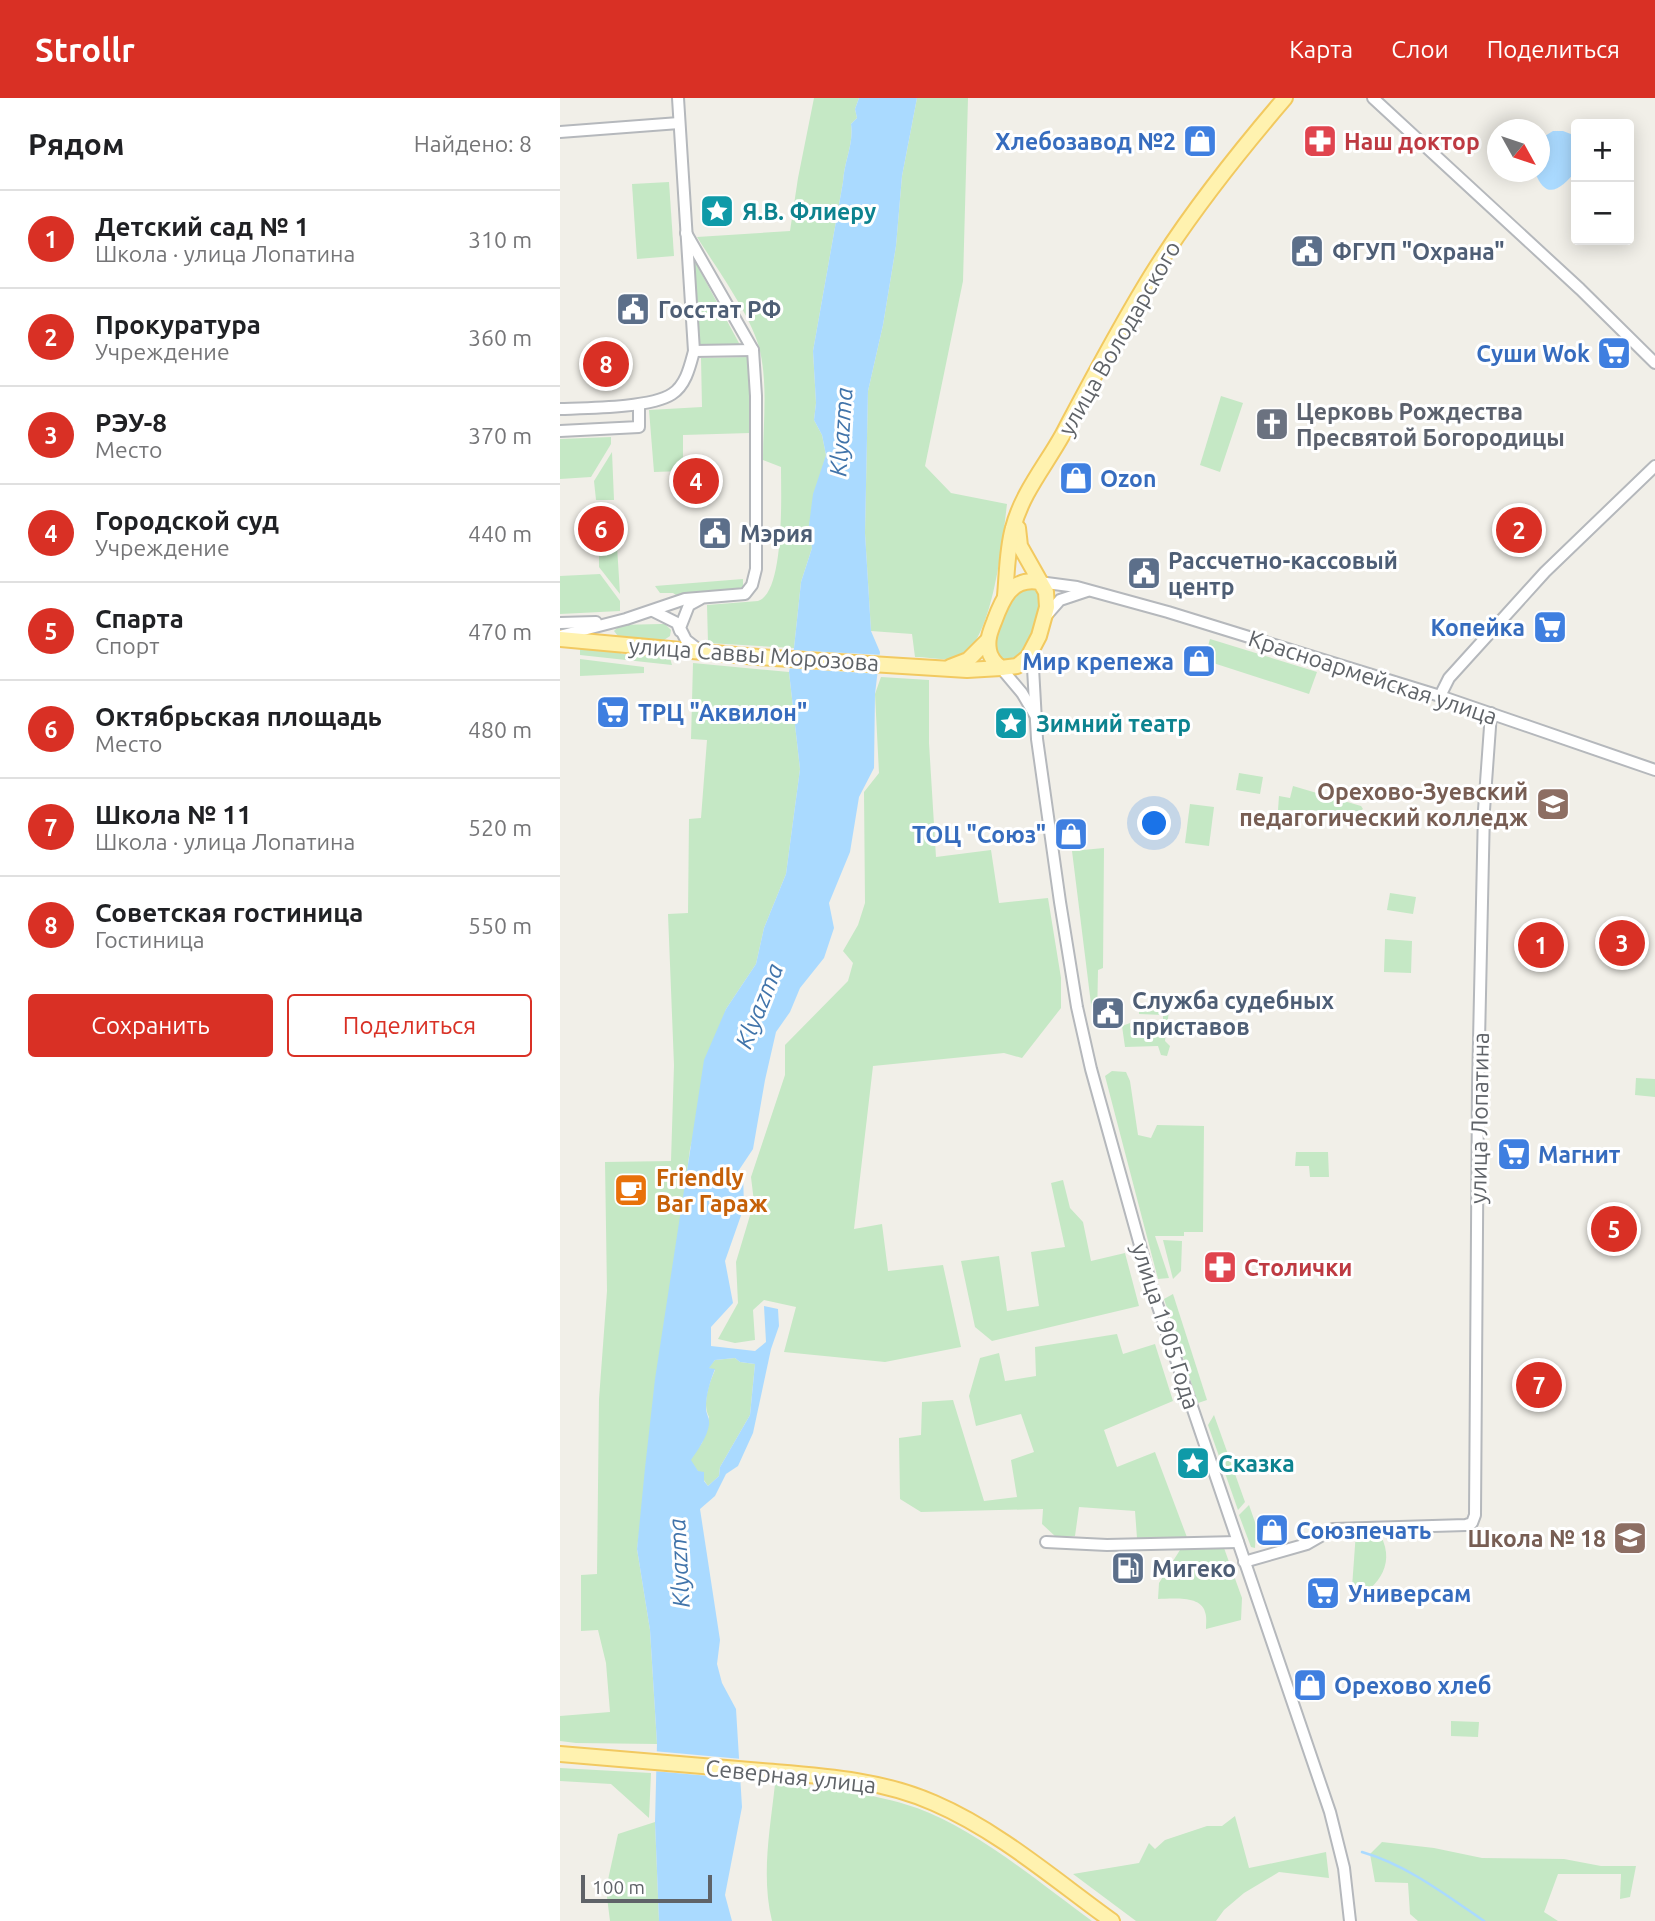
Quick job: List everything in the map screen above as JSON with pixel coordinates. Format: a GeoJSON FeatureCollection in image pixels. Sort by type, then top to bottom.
{"type":"FeatureCollection","features":[{"type":"Feature","properties":{"kind":"main road","name":"улица Володарского"},"geometry":{"type":"LineString","coordinates":[[988,640],[1004,596],[1013,527],[1045,460],[1060,439],[1152,274],[1219,179],[1285,98]]}},
{"type":"Feature","properties":{"kind":"main road"},"geometry":{"type":"LineString","coordinates":[[988,640],[991,657],[1001,668],[1021,663],[1032,650],[1046,616],[1046,592],[1020,546],[1017,519]]}},
{"type":"Feature","properties":{"kind":"main road"},"geometry":{"type":"LineString","coordinates":[[1004,596],[1021,582],[1038,582]]}},
{"type":"Feature","properties":{"kind":"main road","name":"улица Саввы Морозова"},"geometry":{"type":"LineString","coordinates":[[560,638],[758,657],[977,671],[1001,668]]}},
{"type":"Feature","properties":{"kind":"main road"},"geometry":{"type":"LineString","coordinates":[[949,668],[968,660],[988,640]]}},
{"type":"Feature","properties":{"kind":"main road","name":"Северная улица"},"geometry":{"type":"LineString","coordinates":[[560,1754],[821,1776],[886,1786],[960,1815],[1112,1921]]}},
{"type":"Feature","properties":{"kind":"street"},"geometry":{"type":"LineString","coordinates":[[560,409],[639,405],[673,394],[688,374],[694,351],[678,98]]}},
{"type":"Feature","properties":{"kind":"street"},"geometry":{"type":"LineString","coordinates":[[1373,98],[1580,289],[1655,363]]}},
{"type":"Feature","properties":{"kind":"street"},"geometry":{"type":"LineString","coordinates":[[560,132],[679,122]]}},
{"type":"Feature","properties":{"kind":"street"},"geometry":{"type":"LineString","coordinates":[[560,638],[685,599],[746,594],[752,585],[756,569],[756,396],[753,350],[686,233]]}},
{"type":"Feature","properties":{"kind":"street"},"geometry":{"type":"LineString","coordinates":[[694,351],[753,350]]}},
{"type":"Feature","properties":{"kind":"street"},"geometry":{"type":"LineString","coordinates":[[560,431],[639,427],[639,405]]}},
{"type":"Feature","properties":{"kind":"street"},"geometry":{"type":"LineString","coordinates":[[1440,696],[1449,678],[1545,572],[1655,466]]}},
{"type":"Feature","properties":{"kind":"street","name":"Красноармейская улица"},"geometry":{"type":"LineString","coordinates":[[1038,582],[1068,584],[1168,612],[1440,696],[1655,770]]}},
{"type":"Feature","properties":{"kind":"street"},"geometry":{"type":"LineString","coordinates":[[1046,616],[1060,600],[1089,591]]}},
{"type":"Feature","properties":{"kind":"street"},"geometry":{"type":"LineString","coordinates":[[672,648],[689,605],[706,597]]}},
{"type":"Feature","properties":{"kind":"street"},"geometry":{"type":"LineString","coordinates":[[653,611],[670,618],[690,644],[708,653]]}},
{"type":"Feature","properties":{"kind":"street"},"geometry":{"type":"LineString","coordinates":[[560,624],[613,622]]}},
{"type":"Feature","properties":{"kind":"street","name":"улица 1905 Года"},"geometry":{"type":"LineString","coordinates":[[1032,650],[1036,718],[1074,987],[1091,1069],[1156,1302],[1279,1657],[1338,1839],[1350,1921]]}},
{"type":"Feature","properties":{"kind":"street"},"geometry":{"type":"LineString","coordinates":[[1001,668],[1025,697],[1036,718]]}},
{"type":"Feature","properties":{"kind":"street","name":"улица Лопатина"},"geometry":{"type":"LineString","coordinates":[[1244,1562],[1307,1544],[1333,1529],[1472,1523],[1475,1515],[1478,1087],[1485,778],[1491,713]]}},
{"type":"Feature","properties":{"kind":"street"},"geometry":{"type":"LineString","coordinates":[[1046,1542],[1107,1545],[1238,1542]]}},
{"type":"Feature","properties":{"kind":"green space"},"geometry":{"type":"Polygon","coordinates":[[[814,98],[859,98],[855,109],[857,118],[851,124],[850,146],[813,351],[816,403],[814,420],[822,435],[826,455],[809,525],[812,548],[801,582],[794,648],[708,643],[707,605],[758,601],[767,594],[773,580],[780,541],[781,467],[763,460],[764,378],[756,338],[733,292],[697,237],[790,231],[814,98]]]}},
{"type":"Feature","properties":{"kind":"green space"},"geometry":{"type":"Polygon","coordinates":[[[917,98],[968,98],[963,281],[925,466],[951,493],[1007,504],[999,563],[988,612],[971,648],[959,657],[949,659],[915,657],[912,634],[871,631],[865,533],[868,391],[883,325],[896,246],[902,176],[917,98]]]}},
{"type":"Feature","properties":{"kind":"green space"},"geometry":{"type":"Polygon","coordinates":[[[669,182],[674,256],[637,259],[632,184],[669,182]]]}},
{"type":"Feature","properties":{"kind":"green space"},"geometry":{"type":"Polygon","coordinates":[[[692,256],[740,345],[699,346],[692,256]]]}},
{"type":"Feature","properties":{"kind":"green space"},"geometry":{"type":"Polygon","coordinates":[[[749,357],[750,433],[683,435],[683,471],[654,472],[649,410],[702,407],[701,358],[749,357]]]}},
{"type":"Feature","properties":{"kind":"green space"},"geometry":{"type":"Polygon","coordinates":[[[1221,396],[1243,403],[1220,472],[1200,465],[1221,396]]]}},
{"type":"Feature","properties":{"kind":"green space"},"geometry":{"type":"Polygon","coordinates":[[[611,437],[611,444],[591,477],[560,479],[560,439],[611,437]]]}},
{"type":"Feature","properties":{"kind":"green space"},"geometry":{"type":"Polygon","coordinates":[[[612,452],[614,500],[596,500],[594,481],[612,452]]]}},
{"type":"Feature","properties":{"kind":"green space"},"geometry":{"type":"Polygon","coordinates":[[[617,546],[620,594],[599,567],[599,549],[617,546]]]}},
{"type":"Feature","properties":{"kind":"green space"},"geometry":{"type":"Polygon","coordinates":[[[600,574],[620,601],[620,611],[560,614],[560,576],[600,574]]]}},
{"type":"Feature","properties":{"kind":"green space"},"geometry":{"type":"Polygon","coordinates":[[[743,579],[740,591],[679,597],[673,593],[660,593],[655,586],[743,579]]]}},
{"type":"Feature","properties":{"kind":"green space"},"geometry":{"type":"Polygon","coordinates":[[[1029,588],[1038,592],[1041,599],[1035,628],[1020,655],[1016,659],[1005,661],[994,651],[995,638],[1012,596],[1017,591],[1029,588]]]}},
{"type":"Feature","properties":{"kind":"green space"},"geometry":{"type":"Polygon","coordinates":[[[665,624],[671,630],[670,636],[664,640],[618,636],[614,631],[620,625],[665,624]]]}},
{"type":"Feature","properties":{"kind":"green space"},"geometry":{"type":"Polygon","coordinates":[[[1210,639],[1317,672],[1309,694],[1204,660],[1210,639]]]}},
{"type":"Feature","properties":{"kind":"green space"},"geometry":{"type":"Polygon","coordinates":[[[580,647],[670,658],[672,665],[580,655],[580,647]]]}},
{"type":"Feature","properties":{"kind":"green space"},"geometry":{"type":"Polygon","coordinates":[[[580,659],[644,667],[644,673],[580,676],[580,659]]]}},
{"type":"Feature","properties":{"kind":"green space"},"geometry":{"type":"Polygon","coordinates":[[[693,663],[789,672],[800,769],[786,874],[764,928],[756,964],[726,1009],[690,1149],[637,1549],[650,1630],[657,1744],[576,1743],[560,1741],[560,1716],[610,1712],[606,1663],[598,1630],[581,1631],[581,1575],[597,1574],[599,1399],[607,1291],[605,1162],[671,1161],[674,1065],[668,914],[688,913],[689,819],[701,818],[707,740],[691,739],[693,663]]]}},
{"type":"Feature","properties":{"kind":"green space"},"geometry":{"type":"Polygon","coordinates":[[[881,677],[929,680],[929,743],[936,857],[991,850],[999,903],[1048,898],[1061,978],[1061,1008],[1022,1058],[1004,1053],[873,1066],[854,1229],[882,1224],[888,1271],[943,1265],[961,1347],[885,1362],[784,1352],[796,1307],[764,1300],[753,1310],[755,1340],[735,1343],[718,1339],[738,1303],[736,1262],[754,1202],[751,1177],[785,1075],[785,1045],[848,981],[853,963],[843,951],[858,925],[865,903],[864,792],[879,773],[875,694],[881,677]]]}},
{"type":"Feature","properties":{"kind":"green space"},"geometry":{"type":"Polygon","coordinates":[[[1239,773],[1263,777],[1260,794],[1236,790],[1239,773]]]}},
{"type":"Feature","properties":{"kind":"green space"},"geometry":{"type":"Polygon","coordinates":[[[1293,786],[1361,806],[1363,809],[1278,810],[1279,796],[1290,798],[1293,786]]]}},
{"type":"Feature","properties":{"kind":"green space"},"geometry":{"type":"Polygon","coordinates":[[[1190,804],[1214,807],[1209,846],[1185,843],[1190,804]]]}},
{"type":"Feature","properties":{"kind":"green space"},"geometry":{"type":"Polygon","coordinates":[[[1104,848],[1103,968],[1098,970],[1097,1019],[1093,1020],[1072,851],[1104,848]]]}},
{"type":"Feature","properties":{"kind":"green space"},"geometry":{"type":"Polygon","coordinates":[[[1390,893],[1416,897],[1413,914],[1387,910],[1390,893]]]}},
{"type":"Feature","properties":{"kind":"green space"},"geometry":{"type":"Polygon","coordinates":[[[1385,939],[1412,941],[1411,973],[1384,972],[1385,939]]]}},
{"type":"Feature","properties":{"kind":"green space"},"geometry":{"type":"Polygon","coordinates":[[[1139,1010],[1169,1011],[1165,1041],[1170,1046],[1167,1056],[1161,1055],[1158,1046],[1125,1047],[1122,1026],[1130,1023],[1130,1029],[1163,1029],[1163,1015],[1139,1014],[1139,1010]]]}},
{"type":"Feature","properties":{"kind":"green space"},"geometry":{"type":"Polygon","coordinates":[[[1112,1071],[1126,1072],[1130,1081],[1138,1135],[1151,1138],[1157,1125],[1204,1126],[1203,1232],[1184,1232],[1184,1236],[1155,1236],[1169,1278],[1158,1279],[1105,1076],[1112,1071]]]}},
{"type":"Feature","properties":{"kind":"green space"},"geometry":{"type":"Polygon","coordinates":[[[1636,1078],[1655,1079],[1655,1097],[1635,1095],[1636,1078]]]}},
{"type":"Feature","properties":{"kind":"green space"},"geometry":{"type":"Polygon","coordinates":[[[1296,1152],[1328,1152],[1329,1177],[1310,1177],[1309,1166],[1295,1166],[1296,1152]]]}},
{"type":"Feature","properties":{"kind":"green space"},"geometry":{"type":"Polygon","coordinates":[[[1063,1180],[1070,1208],[1083,1222],[1091,1261],[1125,1253],[1139,1306],[992,1341],[975,1327],[961,1261],[999,1256],[1007,1311],[1039,1306],[1031,1252],[1065,1247],[1051,1183],[1063,1180]]]}},
{"type":"Feature","properties":{"kind":"green space"},"geometry":{"type":"Polygon","coordinates":[[[1163,1240],[1182,1241],[1181,1271],[1173,1279],[1163,1240]]]}},
{"type":"Feature","properties":{"kind":"green space"},"geometry":{"type":"Polygon","coordinates":[[[1173,1294],[1207,1400],[1198,1403],[1164,1299],[1173,1294]]]}},
{"type":"Feature","properties":{"kind":"green space"},"geometry":{"type":"Polygon","coordinates":[[[1117,1334],[1123,1354],[1155,1344],[1173,1401],[1104,1430],[1117,1467],[1155,1452],[1188,1540],[1137,1538],[1135,1511],[1079,1507],[1075,1536],[1056,1537],[1042,1524],[1043,1509],[921,1512],[900,1499],[899,1438],[921,1435],[922,1402],[953,1400],[984,1501],[1017,1497],[1011,1460],[1034,1452],[1021,1414],[976,1426],[969,1396],[980,1358],[999,1353],[1005,1381],[1036,1376],[1035,1347],[1117,1334]]]}},
{"type":"Feature","properties":{"kind":"green space"},"geometry":{"type":"Polygon","coordinates":[[[735,1358],[740,1362],[755,1364],[750,1415],[720,1467],[719,1476],[708,1486],[690,1460],[702,1443],[709,1417],[706,1400],[715,1370],[708,1368],[715,1360],[735,1358]]]}},
{"type":"Feature","properties":{"kind":"green space"},"geometry":{"type":"Polygon","coordinates":[[[1214,1415],[1245,1502],[1238,1510],[1208,1425],[1214,1415]]]}},
{"type":"Feature","properties":{"kind":"green space"},"geometry":{"type":"Polygon","coordinates":[[[1249,1505],[1256,1525],[1255,1548],[1251,1547],[1239,1515],[1249,1505]]]}},
{"type":"Feature","properties":{"kind":"green space"},"geometry":{"type":"Polygon","coordinates":[[[1378,1531],[1386,1552],[1383,1572],[1371,1588],[1351,1601],[1356,1532],[1378,1531]]]}},
{"type":"Feature","properties":{"kind":"green space"},"geometry":{"type":"Polygon","coordinates":[[[1224,1548],[1242,1598],[1241,1620],[1206,1629],[1206,1614],[1198,1603],[1185,1599],[1158,1599],[1159,1583],[1180,1550],[1224,1548]]]}},
{"type":"Feature","properties":{"kind":"green space"},"geometry":{"type":"Polygon","coordinates":[[[1451,1721],[1479,1722],[1478,1737],[1451,1736],[1451,1721]]]}},
{"type":"Feature","properties":{"kind":"green space"},"geometry":{"type":"Polygon","coordinates":[[[560,1768],[651,1773],[649,1818],[611,1784],[560,1781],[560,1768]]]}},
{"type":"Feature","properties":{"kind":"green space"},"geometry":{"type":"Polygon","coordinates":[[[775,1784],[882,1798],[939,1817],[985,1843],[1092,1921],[772,1921],[767,1870],[775,1784]]]}},
{"type":"Feature","properties":{"kind":"green space"},"geometry":{"type":"Polygon","coordinates":[[[1235,1816],[1249,1868],[1326,1852],[1329,1878],[1279,1872],[1244,1893],[1224,1910],[1216,1921],[1136,1921],[1073,1874],[1139,1863],[1149,1843],[1155,1849],[1165,1840],[1207,1826],[1222,1826],[1235,1816]]]}},
{"type":"Feature","properties":{"kind":"green space"},"geometry":{"type":"Polygon","coordinates":[[[655,1822],[659,1921],[610,1921],[606,1889],[618,1834],[655,1822]]]}},
{"type":"Feature","properties":{"kind":"green space"},"geometry":{"type":"Polygon","coordinates":[[[1382,1842],[1434,1848],[1482,1858],[1564,1859],[1601,1866],[1636,1866],[1630,1897],[1620,1899],[1621,1874],[1558,1874],[1544,1912],[1558,1921],[1418,1921],[1410,1914],[1408,1883],[1375,1882],[1370,1854],[1382,1842]]]}},
{"type":"Feature","properties":{"kind":"water","name":"Klyazma"},"geometry":{"type":"Polygon","coordinates":[[[859,98],[917,98],[902,176],[896,246],[883,325],[868,391],[865,533],[871,631],[880,652],[875,694],[874,768],[859,797],[850,852],[829,903],[834,928],[824,958],[800,988],[790,1012],[776,1032],[753,1149],[737,1173],[743,1173],[744,1207],[725,1261],[733,1303],[711,1327],[711,1346],[755,1351],[766,1342],[764,1306],[778,1309],[779,1326],[771,1349],[753,1433],[738,1466],[726,1474],[715,1496],[700,1509],[720,1640],[717,1664],[722,1683],[736,1709],[742,1807],[725,1895],[732,1921],[659,1921],[655,1822],[657,1744],[650,1630],[637,1549],[645,1468],[655,1379],[704,1060],[726,1009],[756,964],[764,928],[786,874],[800,769],[789,672],[801,582],[812,548],[809,525],[813,494],[826,455],[822,435],[814,420],[816,403],[813,351],[850,146],[851,124],[857,118],[855,109],[859,98]],[[735,1358],[715,1360],[709,1368],[715,1369],[707,1398],[709,1425],[691,1460],[698,1471],[704,1472],[704,1481],[708,1486],[719,1476],[720,1467],[750,1415],[755,1364],[740,1362],[735,1358]]]}},
{"type":"Feature","properties":{"kind":"water"},"geometry":{"type":"Polygon","coordinates":[[[1563,131],[1571,134],[1571,176],[1554,190],[1549,190],[1540,182],[1550,182],[1550,133],[1563,131]]]}},
{"type":"Feature","properties":{"kind":"pier"},"geometry":{"type":"Polygon","coordinates":[[[790,650],[883,655],[880,674],[786,668],[790,650]]]}},
{"type":"Feature","properties":{"kind":"pier"},"geometry":{"type":"Polygon","coordinates":[[[653,1751],[742,1759],[743,1779],[653,1771],[653,1751]]]}},
{"type":"Feature","properties":{"kind":"waterway"},"geometry":{"type":"LineString","coordinates":[[1362,1852],[1410,1873],[1484,1921]]}},
{"type":"Feature","properties":{"kind":"place","name":"Хлебозавод №2"},"geometry":{"type":"Point","coordinates":[1200,141]}},
{"type":"Feature","properties":{"kind":"place","name":"Наш доктор"},"geometry":{"type":"Point","coordinates":[1320,141]}},
{"type":"Feature","properties":{"kind":"place","name":"Я.В. Флиеру"},"geometry":{"type":"Point","coordinates":[717,211]}},
{"type":"Feature","properties":{"kind":"place","name":"ФГУП \"Охрана\""},"geometry":{"type":"Point","coordinates":[1307,251]}},
{"type":"Feature","properties":{"kind":"place","name":"Госстат РФ"},"geometry":{"type":"Point","coordinates":[633,309]}},
{"type":"Feature","properties":{"kind":"place","name":"Суши Wok"},"geometry":{"type":"Point","coordinates":[1614,353]}},
{"type":"Feature","properties":{"kind":"place","name":"Советская гостиница"},"geometry":{"type":"Point","coordinates":[606,364]}},
{"type":"Feature","properties":{"kind":"place","name":"Церковь Рождества Пресвятой Богородицы"},"geometry":{"type":"Point","coordinates":[1272,424]}},
{"type":"Feature","properties":{"kind":"place","name":"Ozon"},"geometry":{"type":"Point","coordinates":[1076,478]}},
{"type":"Feature","properties":{"kind":"place","name":"Городской суд"},"geometry":{"type":"Point","coordinates":[696,481]}},
{"type":"Feature","properties":{"kind":"place","name":"Октябрьская площадь"},"geometry":{"type":"Point","coordinates":[601,529]}},
{"type":"Feature","properties":{"kind":"place","name":"Прокуратура"},"geometry":{"type":"Point","coordinates":[1519,530]}},
{"type":"Feature","properties":{"kind":"place","name":"Мэрия"},"geometry":{"type":"Point","coordinates":[715,533]}},
{"type":"Feature","properties":{"kind":"place","name":"Рассчетно-кассовый центр"},"geometry":{"type":"Point","coordinates":[1144,573]}},
{"type":"Feature","properties":{"kind":"place","name":"Копейка"},"geometry":{"type":"Point","coordinates":[1550,627]}},
{"type":"Feature","properties":{"kind":"place","name":"Мир крепежа"},"geometry":{"type":"Point","coordinates":[1199,661]}},
{"type":"Feature","properties":{"kind":"place","name":"ТРЦ \"Аквилон\""},"geometry":{"type":"Point","coordinates":[613,712]}},
{"type":"Feature","properties":{"kind":"place","name":"Зимний театр"},"geometry":{"type":"Point","coordinates":[1011,723]}},
{"type":"Feature","properties":{"kind":"place","name":"Орехово-Зуевский педагогический колледж"},"geometry":{"type":"Point","coordinates":[1553,804]}},
{"type":"Feature","properties":{"kind":"place","name":"ТОЦ \"Союз\""},"geometry":{"type":"Point","coordinates":[1071,834]}},
{"type":"Feature","properties":{"kind":"place","name":"РЭУ-8"},"geometry":{"type":"Point","coordinates":[1622,943]}},
{"type":"Feature","properties":{"kind":"place","name":"Детский сад № 1"},"geometry":{"type":"Point","coordinates":[1541,945]}},
{"type":"Feature","properties":{"kind":"place","name":"Служба судебных приставов"},"geometry":{"type":"Point","coordinates":[1108,1013]}},
{"type":"Feature","properties":{"kind":"place","name":"Магнит"},"geometry":{"type":"Point","coordinates":[1514,1154]}},
{"type":"Feature","properties":{"kind":"place","name":"Friendly Bar Гараж"},"geometry":{"type":"Point","coordinates":[631,1190]}},
{"type":"Feature","properties":{"kind":"place","name":"Спарта"},"geometry":{"type":"Point","coordinates":[1614,1229]}},
{"type":"Feature","properties":{"kind":"place","name":"Столички"},"geometry":{"type":"Point","coordinates":[1220,1267]}},
{"type":"Feature","properties":{"kind":"place","name":"Школа № 11"},"geometry":{"type":"Point","coordinates":[1539,1385]}},
{"type":"Feature","properties":{"kind":"place","name":"Сказка"},"geometry":{"type":"Point","coordinates":[1193,1463]}},
{"type":"Feature","properties":{"kind":"place","name":"Союзпечать"},"geometry":{"type":"Point","coordinates":[1272,1530]}},
{"type":"Feature","properties":{"kind":"place","name":"Школа № 18"},"geometry":{"type":"Point","coordinates":[1630,1538]}},
{"type":"Feature","properties":{"kind":"place","name":"Мигеко"},"geometry":{"type":"Point","coordinates":[1128,1568]}},
{"type":"Feature","properties":{"kind":"place","name":"Универсам"},"geometry":{"type":"Point","coordinates":[1323,1593]}},
{"type":"Feature","properties":{"kind":"place","name":"Орехово хлеб"},"geometry":{"type":"Point","coordinates":[1310,1685]}}]}
